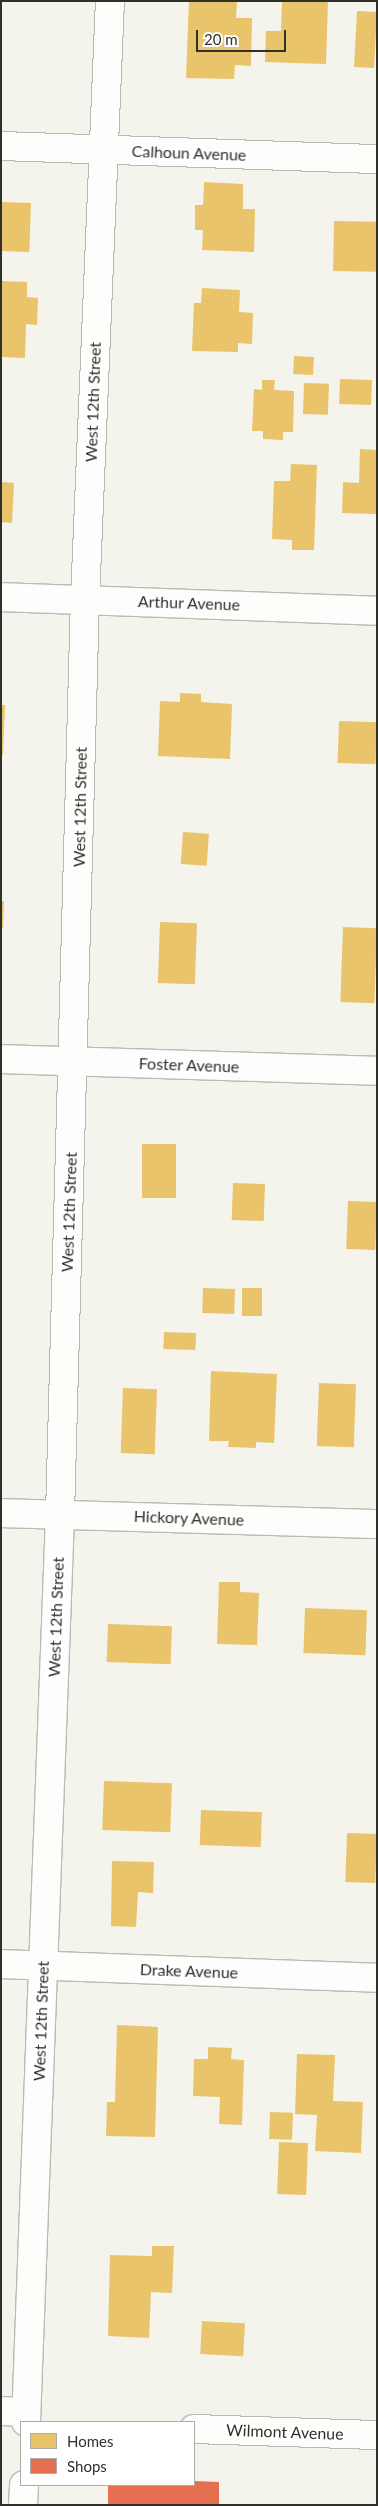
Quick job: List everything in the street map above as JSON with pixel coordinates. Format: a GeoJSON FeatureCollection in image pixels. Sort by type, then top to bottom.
{"type":"FeatureCollection","features":[{"type":"Feature","properties":{"kind":"street","name":"West 12th Street"},"geometry":{"type":"LineString","coordinates":[[18,2415],[43,1966],[74,1062],[85,599],[110,1]]}},
{"type":"Feature","properties":{"kind":"street","name":"Calhoun Avenue"},"geometry":{"type":"LineString","coordinates":[[1,146],[377,159]]}},
{"type":"Feature","properties":{"kind":"street","name":"Arthur Avenue"},"geometry":{"type":"LineString","coordinates":[[1,596],[377,611]]}},
{"type":"Feature","properties":{"kind":"street","name":"Foster Avenue"},"geometry":{"type":"LineString","coordinates":[[1,1059],[377,1071]]}},
{"type":"Feature","properties":{"kind":"street","name":"Hickory Avenue"},"geometry":{"type":"LineString","coordinates":[[1,1513],[377,1524]]}},
{"type":"Feature","properties":{"kind":"street","name":"Drake Avenue"},"geometry":{"type":"LineString","coordinates":[[1,1964],[377,1978]]}},
{"type":"Feature","properties":{"kind":"street","name":"Wilmont Avenue"},"geometry":{"type":"LineString","coordinates":[[195,2428],[377,2435]]}},
{"type":"Feature","properties":{"kind":"street"},"geometry":{"type":"LineString","coordinates":[[23,2505],[24,2486]]}},
{"type":"Feature","properties":{"kind":"building: Homes"},"geometry":{"type":"Polygon","coordinates":[[[189,1],[237,1],[236,18],[252,18],[251,66],[235,65],[234,79],[186,78],[189,1]]]}},
{"type":"Feature","properties":{"kind":"building: Homes"},"geometry":{"type":"Polygon","coordinates":[[[282,1],[328,1],[326,64],[265,62],[266,31],[281,31],[282,1]]]}},
{"type":"Feature","properties":{"kind":"building: Homes"},"geometry":{"type":"Polygon","coordinates":[[[357,11],[377,12],[374,68],[354,67],[357,11]]]}},
{"type":"Feature","properties":{"kind":"building: Homes"},"geometry":{"type":"Polygon","coordinates":[[[204,182],[243,184],[243,209],[255,209],[254,252],[202,250],[203,230],[195,230],[195,205],[203,205],[204,182]]]}},
{"type":"Feature","properties":{"kind":"building: Homes"},"geometry":{"type":"Polygon","coordinates":[[[1,202],[31,203],[29,252],[1,251],[1,202]]]}},
{"type":"Feature","properties":{"kind":"building: Homes"},"geometry":{"type":"Polygon","coordinates":[[[334,221],[377,222],[376,272],[333,271],[334,221]]]}},
{"type":"Feature","properties":{"kind":"building: Homes"},"geometry":{"type":"Polygon","coordinates":[[[1,281],[27,282],[27,297],[38,298],[37,325],[26,324],[25,358],[1,357],[1,281]]]}},
{"type":"Feature","properties":{"kind":"building: Homes"},"geometry":{"type":"Polygon","coordinates":[[[202,288],[240,290],[239,312],[253,313],[252,344],[238,343],[238,352],[192,351],[194,303],[201,303],[202,288]]]}},
{"type":"Feature","properties":{"kind":"building: Homes"},"geometry":{"type":"Polygon","coordinates":[[[294,356],[314,357],[313,375],[293,374],[294,356]]]}},
{"type":"Feature","properties":{"kind":"building: Homes"},"geometry":{"type":"Polygon","coordinates":[[[340,379],[372,380],[371,405],[339,404],[340,379]]]}},
{"type":"Feature","properties":{"kind":"building: Homes"},"geometry":{"type":"Polygon","coordinates":[[[262,380],[275,380],[274,390],[294,391],[293,432],[283,432],[283,440],[263,439],[263,431],[252,431],[254,389],[262,390],[262,380]]]}},
{"type":"Feature","properties":{"kind":"building: Homes"},"geometry":{"type":"Polygon","coordinates":[[[304,383],[329,384],[328,415],[303,414],[304,383]]]}},
{"type":"Feature","properties":{"kind":"building: Homes"},"geometry":{"type":"Polygon","coordinates":[[[360,449],[377,450],[377,514],[342,513],[343,482],[359,483],[360,449]]]}},
{"type":"Feature","properties":{"kind":"building: Homes"},"geometry":{"type":"Polygon","coordinates":[[[291,464],[317,465],[314,550],[292,550],[292,540],[272,539],[274,481],[290,481],[291,464]]]}},
{"type":"Feature","properties":{"kind":"building: Homes"},"geometry":{"type":"Polygon","coordinates":[[[1,482],[14,483],[12,523],[1,522],[1,482]]]}},
{"type":"Feature","properties":{"kind":"building: Homes"},"geometry":{"type":"Polygon","coordinates":[[[180,693],[201,694],[201,702],[232,704],[230,759],[158,756],[160,701],[180,702],[180,693]]]}},
{"type":"Feature","properties":{"kind":"building: Homes"},"geometry":{"type":"Polygon","coordinates":[[[1,705],[5,705],[3,755],[1,755],[1,705]]]}},
{"type":"Feature","properties":{"kind":"building: Homes"},"geometry":{"type":"Polygon","coordinates":[[[339,721],[377,722],[376,764],[338,763],[339,721]]]}},
{"type":"Feature","properties":{"kind":"building: Homes"},"geometry":{"type":"Polygon","coordinates":[[[183,832],[209,834],[207,866],[181,864],[183,832]]]}},
{"type":"Feature","properties":{"kind":"building: Homes"},"geometry":{"type":"Polygon","coordinates":[[[1,901],[4,901],[3,928],[1,928],[1,901]]]}},
{"type":"Feature","properties":{"kind":"building: Homes"},"geometry":{"type":"Polygon","coordinates":[[[160,922],[197,923],[195,984],[158,983],[160,922]]]}},
{"type":"Feature","properties":{"kind":"building: Homes"},"geometry":{"type":"Polygon","coordinates":[[[343,927],[377,928],[374,1003],[340,1002],[343,927]]]}},
{"type":"Feature","properties":{"kind":"building: Homes"},"geometry":{"type":"Polygon","coordinates":[[[142,1144],[176,1144],[176,1198],[142,1198],[142,1144]]]}},
{"type":"Feature","properties":{"kind":"building: Homes"},"geometry":{"type":"Polygon","coordinates":[[[233,1183],[265,1184],[264,1221],[232,1220],[233,1183]]]}},
{"type":"Feature","properties":{"kind":"building: Homes"},"geometry":{"type":"Polygon","coordinates":[[[348,1201],[377,1202],[375,1250],[346,1249],[348,1201]]]}},
{"type":"Feature","properties":{"kind":"building: Homes"},"geometry":{"type":"Polygon","coordinates":[[[203,1288],[235,1289],[234,1314],[202,1313],[203,1288]]]}},
{"type":"Feature","properties":{"kind":"building: Homes"},"geometry":{"type":"Polygon","coordinates":[[[242,1288],[262,1288],[262,1316],[242,1316],[242,1288]]]}},
{"type":"Feature","properties":{"kind":"building: Homes"},"geometry":{"type":"Polygon","coordinates":[[[164,1332],[196,1333],[195,1350],[163,1349],[164,1332]]]}},
{"type":"Feature","properties":{"kind":"building: Homes"},"geometry":{"type":"Polygon","coordinates":[[[211,1371],[277,1374],[274,1443],[256,1442],[256,1448],[228,1447],[229,1441],[209,1441],[211,1371]]]}},
{"type":"Feature","properties":{"kind":"building: Homes"},"geometry":{"type":"Polygon","coordinates":[[[319,1383],[356,1384],[354,1447],[317,1446],[319,1383]]]}},
{"type":"Feature","properties":{"kind":"building: Homes"},"geometry":{"type":"Polygon","coordinates":[[[123,1388],[157,1389],[155,1454],[121,1453],[123,1388]]]}},
{"type":"Feature","properties":{"kind":"building: Homes"},"geometry":{"type":"Polygon","coordinates":[[[219,1582],[240,1582],[240,1592],[259,1593],[257,1645],[217,1644],[219,1582]]]}},
{"type":"Feature","properties":{"kind":"building: Homes"},"geometry":{"type":"Polygon","coordinates":[[[305,1608],[367,1610],[365,1655],[303,1653],[305,1608]]]}},
{"type":"Feature","properties":{"kind":"building: Homes"},"geometry":{"type":"Polygon","coordinates":[[[108,1624],[172,1626],[171,1664],[107,1662],[108,1624]]]}},
{"type":"Feature","properties":{"kind":"building: Homes"},"geometry":{"type":"Polygon","coordinates":[[[104,1781],[172,1783],[170,1832],[102,1830],[104,1781]]]}},
{"type":"Feature","properties":{"kind":"building: Homes"},"geometry":{"type":"Polygon","coordinates":[[[201,1810],[262,1812],[261,1847],[200,1845],[201,1810]]]}},
{"type":"Feature","properties":{"kind":"building: Homes"},"geometry":{"type":"Polygon","coordinates":[[[347,1833],[377,1834],[375,1883],[345,1882],[347,1833]]]}},
{"type":"Feature","properties":{"kind":"building: Homes"},"geometry":{"type":"Polygon","coordinates":[[[112,1861],[154,1862],[153,1893],[138,1892],[136,1927],[111,1926],[112,1861]]]}},
{"type":"Feature","properties":{"kind":"building: Homes"},"geometry":{"type":"Polygon","coordinates":[[[117,2025],[158,2027],[155,2137],[106,2136],[107,2102],[115,2102],[117,2025]]]}},
{"type":"Feature","properties":{"kind":"building: Homes"},"geometry":{"type":"Polygon","coordinates":[[[208,2047],[232,2048],[231,2059],[244,2060],[242,2125],[219,2124],[220,2097],[193,2096],[194,2059],[208,2059],[208,2047]]]}},
{"type":"Feature","properties":{"kind":"building: Homes"},"geometry":{"type":"Polygon","coordinates":[[[297,2054],[335,2055],[333,2101],[363,2102],[361,2153],[315,2151],[317,2115],[295,2114],[297,2054]]]}},
{"type":"Feature","properties":{"kind":"building: Homes"},"geometry":{"type":"Polygon","coordinates":[[[270,2112],[293,2113],[292,2140],[269,2139],[270,2112]]]}},
{"type":"Feature","properties":{"kind":"building: Homes"},"geometry":{"type":"Polygon","coordinates":[[[279,2142],[308,2143],[306,2195],[277,2194],[279,2142]]]}},
{"type":"Feature","properties":{"kind":"building: Homes"},"geometry":{"type":"Polygon","coordinates":[[[152,2246],[174,2246],[172,2293],[151,2292],[149,2338],[108,2336],[110,2255],[152,2256],[152,2246]]]}},
{"type":"Feature","properties":{"kind":"building: Homes"},"geometry":{"type":"Polygon","coordinates":[[[202,2321],[245,2323],[243,2356],[200,2354],[202,2321]]]}},
{"type":"Feature","properties":{"kind":"building: Shops"},"geometry":{"type":"Polygon","coordinates":[[[195,2481],[219,2482],[219,2505],[108,2505],[108,2486],[195,2486],[195,2481]]]}}]}
